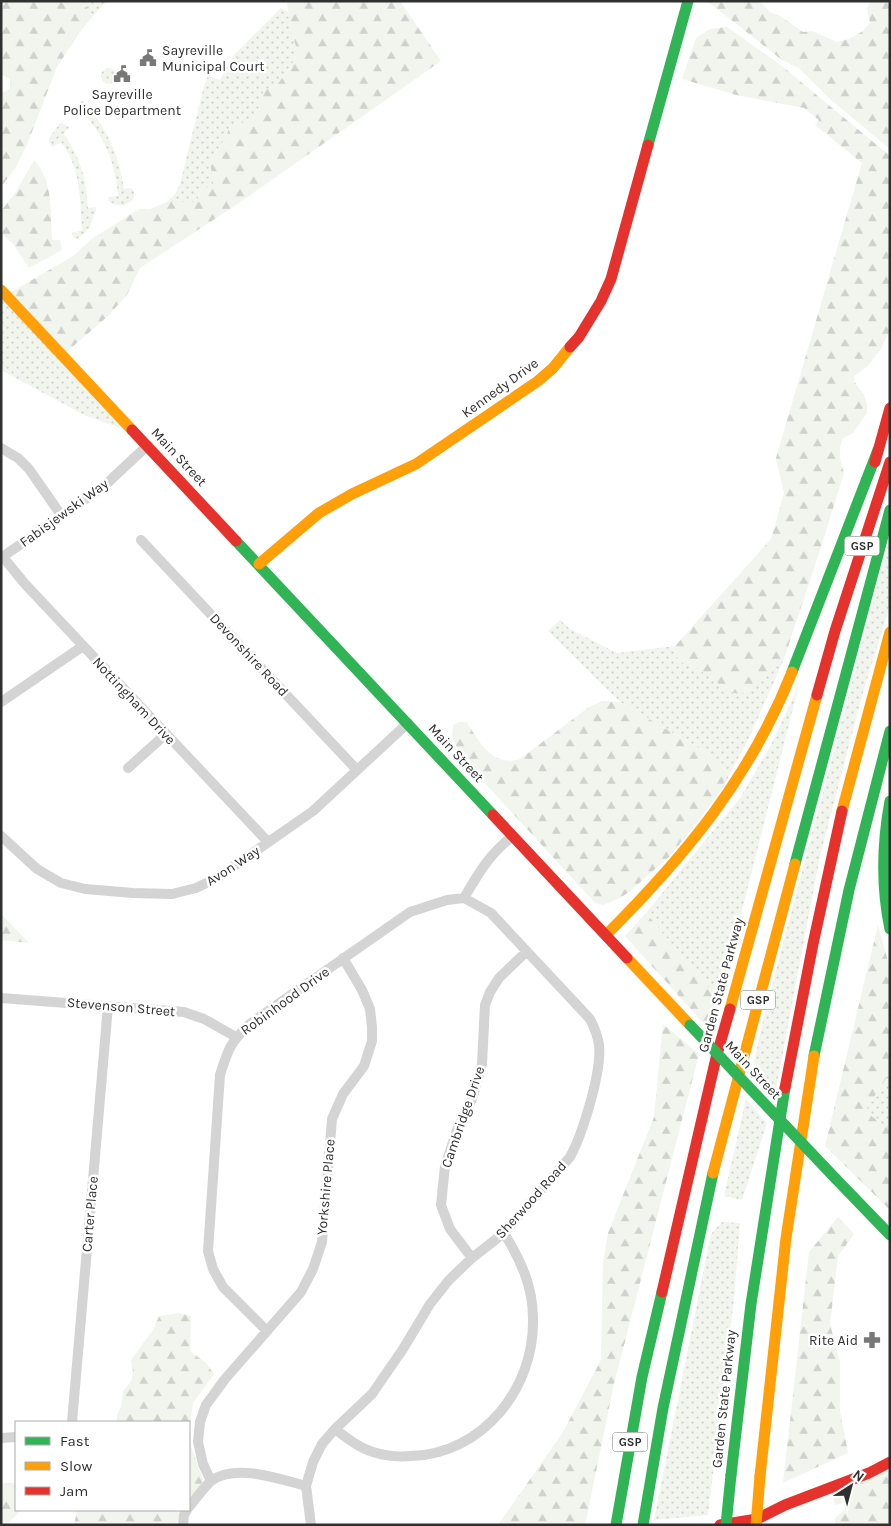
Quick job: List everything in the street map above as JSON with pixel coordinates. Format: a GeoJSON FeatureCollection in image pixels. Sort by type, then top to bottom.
{"type":"FeatureCollection","features":[{"type":"Feature","properties":{"kind":"main road","name":"Kennedy Drive"},"geometry":{"type":"LineString","coordinates":[[259,564],[319,513],[352,494],[416,464],[526,390],[553,368],[576,342],[601,301],[610,278],[688,1]]}},
{"type":"Feature","properties":{"kind":"main road","name":"Main Street"},"geometry":{"type":"LineString","coordinates":[[1,290],[690,1025],[890,1235]]}},
{"type":"Feature","properties":{"kind":"main road"},"geometry":{"type":"LineString","coordinates":[[835,631],[878,450],[890,408]]}},
{"type":"Feature","properties":{"kind":"main road"},"geometry":{"type":"LineString","coordinates":[[606,935],[656,884],[697,838],[731,791],[758,746],[788,683],[859,495],[878,450]]}},
{"type":"Feature","properties":{"kind":"main road","name":"Garden State Parkway"},"geometry":{"type":"LineString","coordinates":[[616,1525],[642,1378],[721,1041],[835,631],[890,462]]}},
{"type":"Feature","properties":{"kind":"main road","name":"GSP"},"geometry":{"type":"LineString","coordinates":[[643,1525],[647,1495],[685,1298],[716,1160],[890,510]]}},
{"type":"Feature","properties":{"kind":"main road","name":"Garden State Parkway"},"geometry":{"type":"LineString","coordinates":[[726,1525],[745,1345],[763,1221],[805,976],[847,786],[890,632]]}},
{"type":"Feature","properties":{"kind":"main road"},"geometry":{"type":"LineString","coordinates":[[756,1525],[782,1266],[808,1096],[840,926],[890,731]]}},
{"type":"Feature","properties":{"kind":"main road"},"geometry":{"type":"LineString","coordinates":[[890,800],[883,842],[882,870],[884,900],[890,929]]}},
{"type":"Feature","properties":{"kind":"main road"},"geometry":{"type":"LineString","coordinates":[[610,1496],[642,1378]]}},
{"type":"Feature","properties":{"kind":"main road"},"geometry":{"type":"LineString","coordinates":[[720,1525],[757,1519],[862,1476],[890,1462]]}},
{"type":"Feature","properties":{"kind":"street","name":"Fabisjewski Way"},"geometry":{"type":"LineString","coordinates":[[2,558],[103,487],[148,445]]}},
{"type":"Feature","properties":{"kind":"street"},"geometry":{"type":"LineString","coordinates":[[1,448],[18,458],[28,469],[61,515]]}},
{"type":"Feature","properties":{"kind":"street","name":"Devonshire Road"},"geometry":{"type":"LineString","coordinates":[[141,540],[357,770]]}},
{"type":"Feature","properties":{"kind":"street","name":"Nottingham Drive"},"geometry":{"type":"LineString","coordinates":[[2,558],[268,842]]}},
{"type":"Feature","properties":{"kind":"street"},"geometry":{"type":"LineString","coordinates":[[1,702],[83,646]]}},
{"type":"Feature","properties":{"kind":"street","name":"Avon Way"},"geometry":{"type":"LineString","coordinates":[[1,836],[37,869],[61,883],[86,889],[142,894],[172,894],[196,888],[217,878],[313,811],[408,723]]}},
{"type":"Feature","properties":{"kind":"street"},"geometry":{"type":"LineString","coordinates":[[128,768],[166,734]]}},
{"type":"Feature","properties":{"kind":"street"},"geometry":{"type":"LineString","coordinates":[[464,898],[491,856],[513,836]]}},
{"type":"Feature","properties":{"kind":"street","name":"Sherwood Road"},"geometry":{"type":"LineString","coordinates":[[311,1525],[306,1486],[322,1444],[372,1394],[403,1349],[430,1304],[449,1280],[472,1258],[504,1233],[570,1157],[577,1145],[588,1109],[598,1063],[599,1045],[590,1019],[491,913],[464,898]]}},
{"type":"Feature","properties":{"kind":"street","name":"Robinhood Drive"},"geometry":{"type":"LineString","coordinates":[[267,1331],[224,1287],[213,1269],[208,1250],[220,1075],[227,1052],[236,1037],[251,1023],[410,912],[447,900],[464,898]]}},
{"type":"Feature","properties":{"kind":"street","name":"Cambridge Drive"},"geometry":{"type":"LineString","coordinates":[[472,1258],[450,1229],[441,1205],[445,1166],[457,1130],[472,1099],[482,1064],[485,1005],[490,992],[499,978],[526,952]]}},
{"type":"Feature","properties":{"kind":"street","name":"Yorkshire Place"},"geometry":{"type":"LineString","coordinates":[[211,1481],[203,1464],[198,1442],[200,1422],[206,1405],[225,1379],[301,1292],[313,1269],[322,1242],[332,1119],[343,1094],[364,1066],[372,1041],[370,1009],[362,990],[343,958]]}},
{"type":"Feature","properties":{"kind":"street","name":"Stevenson Street"},"geometry":{"type":"LineString","coordinates":[[1,998],[184,1012],[204,1019],[236,1037]]}},
{"type":"Feature","properties":{"kind":"street","name":"Carter Place"},"geometry":{"type":"LineString","coordinates":[[72,1421],[108,1006]]}},
{"type":"Feature","properties":{"kind":"street"},"geometry":{"type":"LineString","coordinates":[[335,1429],[354,1443],[373,1452],[400,1457],[428,1456],[464,1443],[492,1423],[516,1390],[530,1349],[533,1318],[530,1291],[522,1265],[504,1233]]}},
{"type":"Feature","properties":{"kind":"street"},"geometry":{"type":"LineString","coordinates":[[1,1438],[15,1437]]}},
{"type":"Feature","properties":{"kind":"street"},"geometry":{"type":"LineString","coordinates":[[190,1507],[211,1481],[229,1474],[246,1472],[306,1486]]}},
{"type":"Feature","properties":{"kind":"street"},"geometry":{"type":"LineString","coordinates":[[183,1525],[184,1515],[187,1511]]}},
{"type":"Feature","properties":{"kind":"green space"},"geometry":{"type":"Polygon","coordinates":[[[1,1],[82,1],[93,16],[79,33],[57,67],[28,142],[16,167],[1,187],[1,93],[10,89],[10,79],[1,74],[1,1]]]}},
{"type":"Feature","properties":{"kind":"green space"},"geometry":{"type":"Polygon","coordinates":[[[82,1],[107,1],[93,16],[82,1]]]}},
{"type":"Feature","properties":{"kind":"green space"},"geometry":{"type":"Polygon","coordinates":[[[288,1],[400,1],[441,61],[239,203],[140,268],[127,295],[107,317],[63,355],[6,295],[73,256],[93,238],[139,209],[150,209],[167,202],[197,202],[200,191],[213,184],[210,160],[225,139],[230,126],[253,120],[264,90],[276,86],[290,68],[298,53],[290,27],[288,1]]]}},
{"type":"Feature","properties":{"kind":"green space"},"geometry":{"type":"Polygon","coordinates":[[[707,1],[759,1],[770,12],[780,16],[803,32],[812,31],[837,42],[849,39],[863,31],[870,23],[867,8],[870,2],[890,2],[890,149],[831,100],[799,68],[782,60],[707,1]]]}},
{"type":"Feature","properties":{"kind":"green space"},"geometry":{"type":"Polygon","coordinates":[[[281,8],[288,12],[290,27],[298,53],[290,68],[276,86],[264,90],[253,120],[230,126],[225,139],[210,160],[214,184],[200,191],[197,202],[167,202],[175,194],[180,184],[208,76],[220,80],[234,55],[281,8]]]}},
{"type":"Feature","properties":{"kind":"green space"},"geometry":{"type":"Polygon","coordinates":[[[727,27],[782,66],[890,156],[890,330],[880,350],[868,366],[854,376],[854,381],[864,395],[867,413],[853,433],[843,438],[840,447],[840,458],[844,473],[784,659],[764,677],[755,680],[748,690],[741,694],[726,689],[697,668],[680,662],[673,651],[675,646],[771,539],[784,493],[776,458],[862,163],[815,125],[819,120],[804,108],[736,95],[682,79],[696,38],[710,29],[727,27]]]}},
{"type":"Feature","properties":{"kind":"green space"},"geometry":{"type":"Polygon","coordinates":[[[109,68],[117,76],[109,84],[101,76],[109,68]]]}},
{"type":"Feature","properties":{"kind":"green space"},"geometry":{"type":"Polygon","coordinates":[[[82,100],[105,130],[119,164],[124,189],[132,188],[134,192],[134,198],[125,205],[114,204],[108,200],[109,197],[118,196],[114,170],[100,136],[77,105],[82,100]]]}},
{"type":"Feature","properties":{"kind":"green space"},"geometry":{"type":"Polygon","coordinates":[[[60,123],[69,127],[64,134],[75,152],[82,169],[88,208],[95,207],[96,209],[89,229],[77,239],[73,238],[72,233],[82,230],[80,195],[76,173],[68,152],[61,142],[52,147],[49,142],[49,138],[60,123]]]}},
{"type":"Feature","properties":{"kind":"green space"},"geometry":{"type":"Polygon","coordinates":[[[34,160],[45,178],[48,188],[52,240],[60,240],[62,250],[29,268],[13,244],[1,233],[1,211],[16,192],[34,160]]]}},
{"type":"Feature","properties":{"kind":"green space"},"geometry":{"type":"Polygon","coordinates":[[[1,290],[138,434],[84,415],[1,370],[1,290]]]}},
{"type":"Feature","properties":{"kind":"green space"},"geometry":{"type":"Polygon","coordinates":[[[890,538],[890,605],[862,696],[820,856],[775,1094],[751,1076],[765,1012],[890,538]]]}},
{"type":"Feature","properties":{"kind":"green space"},"geometry":{"type":"Polygon","coordinates":[[[560,620],[570,629],[617,653],[675,646],[673,651],[690,666],[709,675],[734,693],[741,694],[748,690],[755,680],[764,677],[784,659],[749,738],[722,789],[714,757],[620,702],[548,631],[560,620]]]}},
{"type":"Feature","properties":{"kind":"green space"},"geometry":{"type":"Polygon","coordinates":[[[799,685],[719,1001],[646,913],[740,798],[771,745],[799,685]]]}},
{"type":"Feature","properties":{"kind":"green space"},"geometry":{"type":"Polygon","coordinates":[[[602,701],[620,702],[714,757],[725,775],[722,789],[669,857],[629,892],[603,905],[595,903],[460,756],[452,736],[453,725],[459,722],[466,722],[482,745],[494,756],[510,761],[520,759],[589,707],[602,701]]]}},
{"type":"Feature","properties":{"kind":"green space"},"geometry":{"type":"Polygon","coordinates":[[[646,913],[719,1001],[713,1034],[625,936],[646,913]]]}},
{"type":"Feature","properties":{"kind":"green space"},"geometry":{"type":"Polygon","coordinates":[[[1,914],[29,943],[1,940],[1,914]]]}},
{"type":"Feature","properties":{"kind":"green space"},"geometry":{"type":"Polygon","coordinates":[[[878,925],[890,968],[890,1072],[865,1111],[887,1128],[890,1126],[890,1210],[825,1146],[878,925]]]}},
{"type":"Feature","properties":{"kind":"green space"},"geometry":{"type":"Polygon","coordinates":[[[663,1024],[699,1054],[614,1384],[585,1525],[498,1525],[563,1432],[601,1360],[603,1263],[608,1233],[654,1117],[663,1024]]]}},
{"type":"Feature","properties":{"kind":"green space"},"geometry":{"type":"Polygon","coordinates":[[[890,1072],[890,1126],[887,1128],[865,1111],[890,1072]]]}},
{"type":"Feature","properties":{"kind":"green space"},"geometry":{"type":"Polygon","coordinates":[[[746,1099],[767,1123],[742,1200],[724,1196],[746,1099]]]}},
{"type":"Feature","properties":{"kind":"green space"},"geometry":{"type":"Polygon","coordinates":[[[838,1217],[854,1234],[838,1256],[830,1324],[840,1362],[840,1411],[848,1453],[783,1483],[809,1252],[838,1217]]]}},
{"type":"Feature","properties":{"kind":"green space"},"geometry":{"type":"Polygon","coordinates":[[[722,1222],[740,1223],[734,1299],[708,1515],[654,1520],[711,1234],[722,1222]]]}},
{"type":"Feature","properties":{"kind":"green space"},"geometry":{"type":"Polygon","coordinates":[[[179,1313],[191,1316],[190,1351],[206,1363],[214,1374],[193,1403],[190,1425],[190,1421],[117,1421],[123,1391],[131,1381],[133,1372],[131,1360],[153,1330],[159,1316],[179,1313]]]}},
{"type":"Feature","properties":{"kind":"green space"},"geometry":{"type":"Polygon","coordinates":[[[190,1425],[191,1446],[203,1480],[198,1491],[190,1499],[190,1425]]]}},
{"type":"Feature","properties":{"kind":"green space"},"geometry":{"type":"Polygon","coordinates":[[[890,1462],[890,1525],[835,1525],[835,1518],[849,1506],[846,1502],[835,1505],[831,1488],[890,1462]]]}},
{"type":"Feature","properties":{"kind":"green space"},"geometry":{"type":"Polygon","coordinates":[[[15,1483],[15,1511],[20,1511],[7,1525],[1,1525],[1,1484],[15,1483]]]}},
{"type":"Feature","properties":{"kind":"green space"},"geometry":{"type":"Polygon","coordinates":[[[77,1511],[182,1511],[176,1525],[74,1525],[77,1511]]]}},
{"type":"Feature","properties":{"kind":"traffic: fast"},"geometry":{"type":"LineString","coordinates":[[648,145],[688,1]]}},
{"type":"Feature","properties":{"kind":"traffic: fast"},"geometry":{"type":"LineString","coordinates":[[792,672],[878,450]]}},
{"type":"Feature","properties":{"kind":"traffic: fast"},"geometry":{"type":"LineString","coordinates":[[795,864],[890,510]]}},
{"type":"Feature","properties":{"kind":"traffic: fast"},"geometry":{"type":"LineString","coordinates":[[236,541],[493,815]]}},
{"type":"Feature","properties":{"kind":"traffic: fast"},"geometry":{"type":"LineString","coordinates":[[814,1056],[849,890],[890,731]]}},
{"type":"Feature","properties":{"kind":"traffic: fast"},"geometry":{"type":"LineString","coordinates":[[890,801],[884,849],[885,897],[890,929]]}},
{"type":"Feature","properties":{"kind":"traffic: fast"},"geometry":{"type":"LineString","coordinates":[[690,1025],[836,1179]]}},
{"type":"Feature","properties":{"kind":"traffic: fast"},"geometry":{"type":"LineString","coordinates":[[731,1475],[751,1304],[785,1088]]}},
{"type":"Feature","properties":{"kind":"traffic: fast"},"geometry":{"type":"LineString","coordinates":[[643,1525],[663,1408],[713,1173]]}},
{"type":"Feature","properties":{"kind":"traffic: fast"},"geometry":{"type":"LineString","coordinates":[[836,1179],[890,1235]]}},
{"type":"Feature","properties":{"kind":"traffic: fast"},"geometry":{"type":"LineString","coordinates":[[616,1525],[642,1377],[662,1292]]}},
{"type":"Feature","properties":{"kind":"traffic: fast"},"geometry":{"type":"LineString","coordinates":[[726,1525],[731,1475]]}},
{"type":"Feature","properties":{"kind":"traffic: slow"},"geometry":{"type":"LineString","coordinates":[[1,290],[132,430]]}},
{"type":"Feature","properties":{"kind":"traffic: slow"},"geometry":{"type":"LineString","coordinates":[[259,564],[319,513],[352,494],[416,464],[538,381],[553,368],[570,347]]}},
{"type":"Feature","properties":{"kind":"traffic: slow"},"geometry":{"type":"LineString","coordinates":[[842,811],[890,632]]}},
{"type":"Feature","properties":{"kind":"traffic: slow"},"geometry":{"type":"LineString","coordinates":[[606,935],[689,845],[736,781],[756,747],[792,672]]}},
{"type":"Feature","properties":{"kind":"traffic: slow"},"geometry":{"type":"LineString","coordinates":[[730,1009],[817,695]]}},
{"type":"Feature","properties":{"kind":"traffic: slow"},"geometry":{"type":"LineString","coordinates":[[713,1173],[795,864]]}},
{"type":"Feature","properties":{"kind":"traffic: slow"},"geometry":{"type":"LineString","coordinates":[[627,958],[690,1025]]}},
{"type":"Feature","properties":{"kind":"traffic: slow"},"geometry":{"type":"LineString","coordinates":[[760,1476],[786,1238],[814,1056]]}},
{"type":"Feature","properties":{"kind":"traffic: slow"},"geometry":{"type":"LineString","coordinates":[[756,1525],[760,1476]]}},
{"type":"Feature","properties":{"kind":"traffic: jam"},"geometry":{"type":"LineString","coordinates":[[570,347],[579,337],[601,301],[611,279],[648,145]]}},
{"type":"Feature","properties":{"kind":"traffic: jam"},"geometry":{"type":"LineString","coordinates":[[875,462],[890,408]]}},
{"type":"Feature","properties":{"kind":"traffic: jam"},"geometry":{"type":"LineString","coordinates":[[132,430],[236,541]]}},
{"type":"Feature","properties":{"kind":"traffic: jam"},"geometry":{"type":"LineString","coordinates":[[817,695],[835,631],[890,462]]}},
{"type":"Feature","properties":{"kind":"traffic: jam"},"geometry":{"type":"LineString","coordinates":[[785,1088],[813,944],[842,811]]}},
{"type":"Feature","properties":{"kind":"traffic: jam"},"geometry":{"type":"LineString","coordinates":[[493,815],[627,958]]}},
{"type":"Feature","properties":{"kind":"traffic: jam"},"geometry":{"type":"LineString","coordinates":[[662,1292],[716,1058],[730,1009]]}},
{"type":"Feature","properties":{"kind":"traffic: jam"},"geometry":{"type":"LineString","coordinates":[[720,1525],[757,1519],[785,1505],[869,1473],[890,1462]]}},
{"type":"Feature","properties":{"kind":"place","name":"Sayreville Municipal Court"},"geometry":{"type":"Point","coordinates":[148,58]}},
{"type":"Feature","properties":{"kind":"place","name":"Sayreville Police Department"},"geometry":{"type":"Point","coordinates":[122,74]}},
{"type":"Feature","properties":{"kind":"place","name":"Rite Aid"},"geometry":{"type":"Point","coordinates":[872,1340]}}]}
